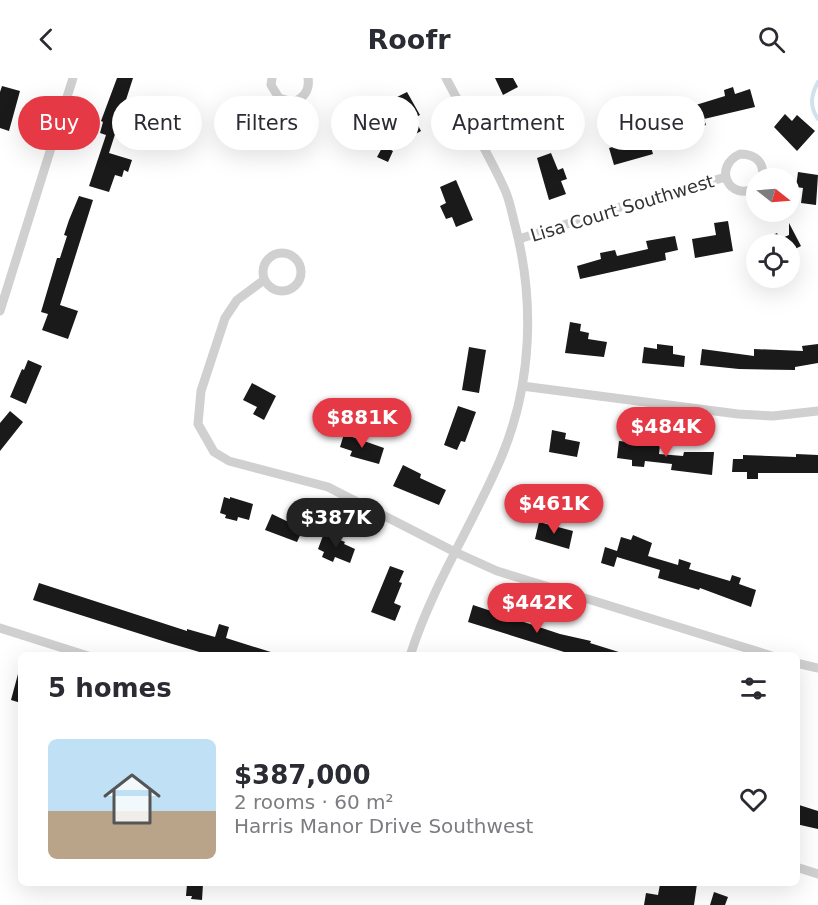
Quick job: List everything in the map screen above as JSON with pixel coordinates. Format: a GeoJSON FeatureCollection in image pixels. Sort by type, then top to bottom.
{"type":"FeatureCollection","features":[{"type":"Feature","properties":{"kind":"street"},"geometry":{"type":"LineString","coordinates":[[0,311],[73,78]]}},
{"type":"Feature","properties":{"kind":"street"},"geometry":{"type":"LineString","coordinates":[[272,78],[271,85],[279,98],[293,102],[305,94],[309,79],[321,78]]}},
{"type":"Feature","properties":{"kind":"street"},"geometry":{"type":"LineString","coordinates":[[411,652],[420,625],[502,457],[514,422],[527,350],[528,313],[525,276],[519,239],[507,192],[446,78]]}},
{"type":"Feature","properties":{"kind":"street","name":"Lisa Court Southwest"},"geometry":{"type":"LineString","coordinates":[[746,192],[734,189],[726,177],[728,163],[733,157],[748,154],[760,162],[763,168]]}},
{"type":"Feature","properties":{"kind":"street","name":"Lisa Court Southwest"},"geometry":{"type":"LineString","coordinates":[[519,239],[646,199],[726,177]]}},
{"type":"Feature","properties":{"kind":"street"},"geometry":{"type":"LineString","coordinates":[[282,252],[289,254],[300,264],[300,279],[289,290],[274,290],[264,280],[263,265],[274,254],[282,252]]}},
{"type":"Feature","properties":{"kind":"street"},"geometry":{"type":"LineString","coordinates":[[264,280],[237,300],[225,318],[201,391],[198,424],[214,452],[230,461],[328,487],[497,571],[759,652]]}},
{"type":"Feature","properties":{"kind":"street"},"geometry":{"type":"LineString","coordinates":[[522,386],[738,414],[773,416],[818,411]]}},
{"type":"Feature","properties":{"kind":"street"},"geometry":{"type":"LineString","coordinates":[[0,628],[75,652]]}},
{"type":"Feature","properties":{"kind":"street"},"geometry":{"type":"LineString","coordinates":[[800,664],[818,668]]}},
{"type":"Feature","properties":{"kind":"street"},"geometry":{"type":"LineString","coordinates":[[800,868],[818,874]]}},
{"type":"Feature","properties":{"kind":"building"},"geometry":{"type":"Polygon","coordinates":[[[117,78],[133,78],[127,96],[112,96],[112,144],[109,153],[132,160],[128,172],[124,170],[122,177],[115,175],[109,192],[89,186],[106,135],[100,133],[103,122],[101,121],[117,78]]]}},
{"type":"Feature","properties":{"kind":"building"},"geometry":{"type":"Polygon","coordinates":[[[495,78],[513,78],[518,87],[503,95],[495,78]]]}},
{"type":"Feature","properties":{"kind":"building"},"geometry":{"type":"Polygon","coordinates":[[[2,86],[20,91],[9,131],[0,128],[2,86]]]}},
{"type":"Feature","properties":{"kind":"building"},"geometry":{"type":"Polygon","coordinates":[[[733,87],[735,94],[750,89],[755,107],[705,119],[705,102],[725,96],[724,90],[733,87]]]}},
{"type":"Feature","properties":{"kind":"building"},"geometry":{"type":"Polygon","coordinates":[[[785,114],[792,121],[797,115],[815,131],[797,151],[774,127],[785,114]]]}},
{"type":"Feature","properties":{"kind":"building"},"geometry":{"type":"Polygon","coordinates":[[[381,150],[393,151],[388,162],[377,157],[381,150]]]}},
{"type":"Feature","properties":{"kind":"building"},"geometry":{"type":"Polygon","coordinates":[[[610,150],[652,150],[653,154],[614,165],[610,150]]]}},
{"type":"Feature","properties":{"kind":"building"},"geometry":{"type":"Polygon","coordinates":[[[551,153],[558,170],[563,168],[567,179],[561,181],[566,194],[549,200],[537,158],[551,153]]]}},
{"type":"Feature","properties":{"kind":"building"},"geometry":{"type":"Polygon","coordinates":[[[800,172],[818,175],[816,205],[801,203],[803,188],[800,188],[800,172]]]}},
{"type":"Feature","properties":{"kind":"building"},"geometry":{"type":"Polygon","coordinates":[[[456,180],[473,220],[456,227],[452,217],[446,219],[440,206],[446,203],[440,187],[456,180]]]}},
{"type":"Feature","properties":{"kind":"building"},"geometry":{"type":"Polygon","coordinates":[[[79,196],[93,200],[60,305],[78,311],[68,339],[42,330],[48,314],[41,312],[57,258],[60,258],[67,236],[64,235],[79,196]]]}},
{"type":"Feature","properties":{"kind":"building"},"geometry":{"type":"Polygon","coordinates":[[[728,221],[733,251],[695,258],[692,239],[716,235],[714,223],[728,221]]]}},
{"type":"Feature","properties":{"kind":"building"},"geometry":{"type":"Polygon","coordinates":[[[789,223],[795,234],[789,234],[789,223]]]}},
{"type":"Feature","properties":{"kind":"building"},"geometry":{"type":"Polygon","coordinates":[[[675,236],[678,250],[665,253],[666,260],[580,279],[577,266],[601,259],[600,253],[615,250],[617,256],[648,249],[646,241],[675,236]]]}},
{"type":"Feature","properties":{"kind":"building"},"geometry":{"type":"Polygon","coordinates":[[[570,322],[581,324],[580,331],[589,333],[588,339],[607,342],[604,357],[565,353],[570,322]]]}},
{"type":"Feature","properties":{"kind":"building"},"geometry":{"type":"Polygon","coordinates":[[[657,344],[673,346],[673,354],[685,356],[684,367],[642,363],[644,347],[657,349],[657,344]]]}},
{"type":"Feature","properties":{"kind":"building"},"geometry":{"type":"Polygon","coordinates":[[[818,344],[818,363],[795,367],[795,370],[739,369],[700,365],[702,349],[754,356],[754,349],[803,351],[802,346],[818,344]]]}},
{"type":"Feature","properties":{"kind":"building"},"geometry":{"type":"Polygon","coordinates":[[[469,347],[486,350],[479,393],[462,390],[469,347]]]}},
{"type":"Feature","properties":{"kind":"building"},"geometry":{"type":"Polygon","coordinates":[[[28,360],[42,366],[26,404],[10,397],[28,360]]]}},
{"type":"Feature","properties":{"kind":"building"},"geometry":{"type":"Polygon","coordinates":[[[252,383],[276,396],[264,420],[253,414],[257,407],[243,400],[252,383]]]}},
{"type":"Feature","properties":{"kind":"building"},"geometry":{"type":"Polygon","coordinates":[[[458,406],[476,412],[465,442],[461,441],[457,450],[444,445],[458,406]]]}},
{"type":"Feature","properties":{"kind":"building"},"geometry":{"type":"Polygon","coordinates":[[[10,411],[23,422],[0,451],[0,423],[10,411]]]}},
{"type":"Feature","properties":{"kind":"building"},"geometry":{"type":"Polygon","coordinates":[[[552,430],[566,433],[565,439],[580,442],[577,457],[549,452],[552,430]]]}},
{"type":"Feature","properties":{"kind":"building"},"geometry":{"type":"Polygon","coordinates":[[[344,434],[384,448],[379,464],[350,456],[352,451],[340,447],[344,434]]]}},
{"type":"Feature","properties":{"kind":"building"},"geometry":{"type":"Polygon","coordinates":[[[619,441],[660,445],[659,454],[683,456],[684,452],[714,452],[712,475],[671,470],[672,464],[645,461],[644,467],[632,466],[632,460],[617,458],[619,441]]]}},
{"type":"Feature","properties":{"kind":"building"},"geometry":{"type":"Polygon","coordinates":[[[796,454],[818,455],[818,473],[758,473],[758,479],[747,479],[747,472],[732,472],[733,459],[743,459],[743,455],[796,457],[796,454]]]}},
{"type":"Feature","properties":{"kind":"building"},"geometry":{"type":"Polygon","coordinates":[[[403,465],[421,474],[420,478],[446,490],[439,505],[393,486],[403,465]]]}},
{"type":"Feature","properties":{"kind":"building"},"geometry":{"type":"Polygon","coordinates":[[[224,497],[253,504],[249,520],[238,517],[237,521],[225,518],[226,515],[220,513],[224,497]]]}},
{"type":"Feature","properties":{"kind":"building"},"geometry":{"type":"Polygon","coordinates":[[[272,514],[303,529],[297,542],[265,530],[272,514]]]}},
{"type":"Feature","properties":{"kind":"building"},"geometry":{"type":"Polygon","coordinates":[[[539,522],[573,531],[569,549],[535,539],[539,522]]]}},
{"type":"Feature","properties":{"kind":"building"},"geometry":{"type":"Polygon","coordinates":[[[324,533],[355,549],[350,563],[335,557],[333,562],[322,557],[324,552],[318,549],[324,533]]]}},
{"type":"Feature","properties":{"kind":"building"},"geometry":{"type":"Polygon","coordinates":[[[633,535],[652,543],[648,556],[678,565],[679,559],[691,563],[689,569],[730,581],[732,575],[741,578],[739,584],[756,590],[751,607],[700,588],[699,590],[658,578],[660,570],[617,557],[614,567],[601,563],[605,547],[617,551],[621,537],[631,540],[633,535]]]}},
{"type":"Feature","properties":{"kind":"building"},"geometry":{"type":"Polygon","coordinates":[[[390,566],[404,571],[394,603],[401,606],[395,621],[371,612],[390,566]]]}},
{"type":"Feature","properties":{"kind":"building"},"geometry":{"type":"Polygon","coordinates":[[[39,583],[187,631],[187,629],[215,637],[219,624],[229,627],[226,638],[271,652],[199,652],[33,600],[39,583]]]}},
{"type":"Feature","properties":{"kind":"building"},"geometry":{"type":"Polygon","coordinates":[[[473,605],[560,634],[591,641],[590,643],[619,652],[564,652],[468,622],[473,605]]]}},
{"type":"Feature","properties":{"kind":"building"},"geometry":{"type":"Polygon","coordinates":[[[18,674],[18,702],[11,700],[18,674]]]}},
{"type":"Feature","properties":{"kind":"building"},"geometry":{"type":"Polygon","coordinates":[[[800,805],[818,811],[818,829],[800,825],[800,805]]]}},
{"type":"Feature","properties":{"kind":"building"},"geometry":{"type":"Polygon","coordinates":[[[187,886],[203,886],[202,900],[186,896],[187,886]]]}},
{"type":"Feature","properties":{"kind":"building"},"geometry":{"type":"Polygon","coordinates":[[[660,886],[697,886],[694,905],[644,905],[646,893],[658,895],[660,886]]]}},
{"type":"Feature","properties":{"kind":"building"},"geometry":{"type":"Polygon","coordinates":[[[714,892],[728,897],[725,905],[710,905],[714,892]]]}},
{"type":"Feature","properties":{"kind":"waterway"},"geometry":{"type":"LineString","coordinates":[[818,82],[812,100],[813,110],[818,119]]}}]}
